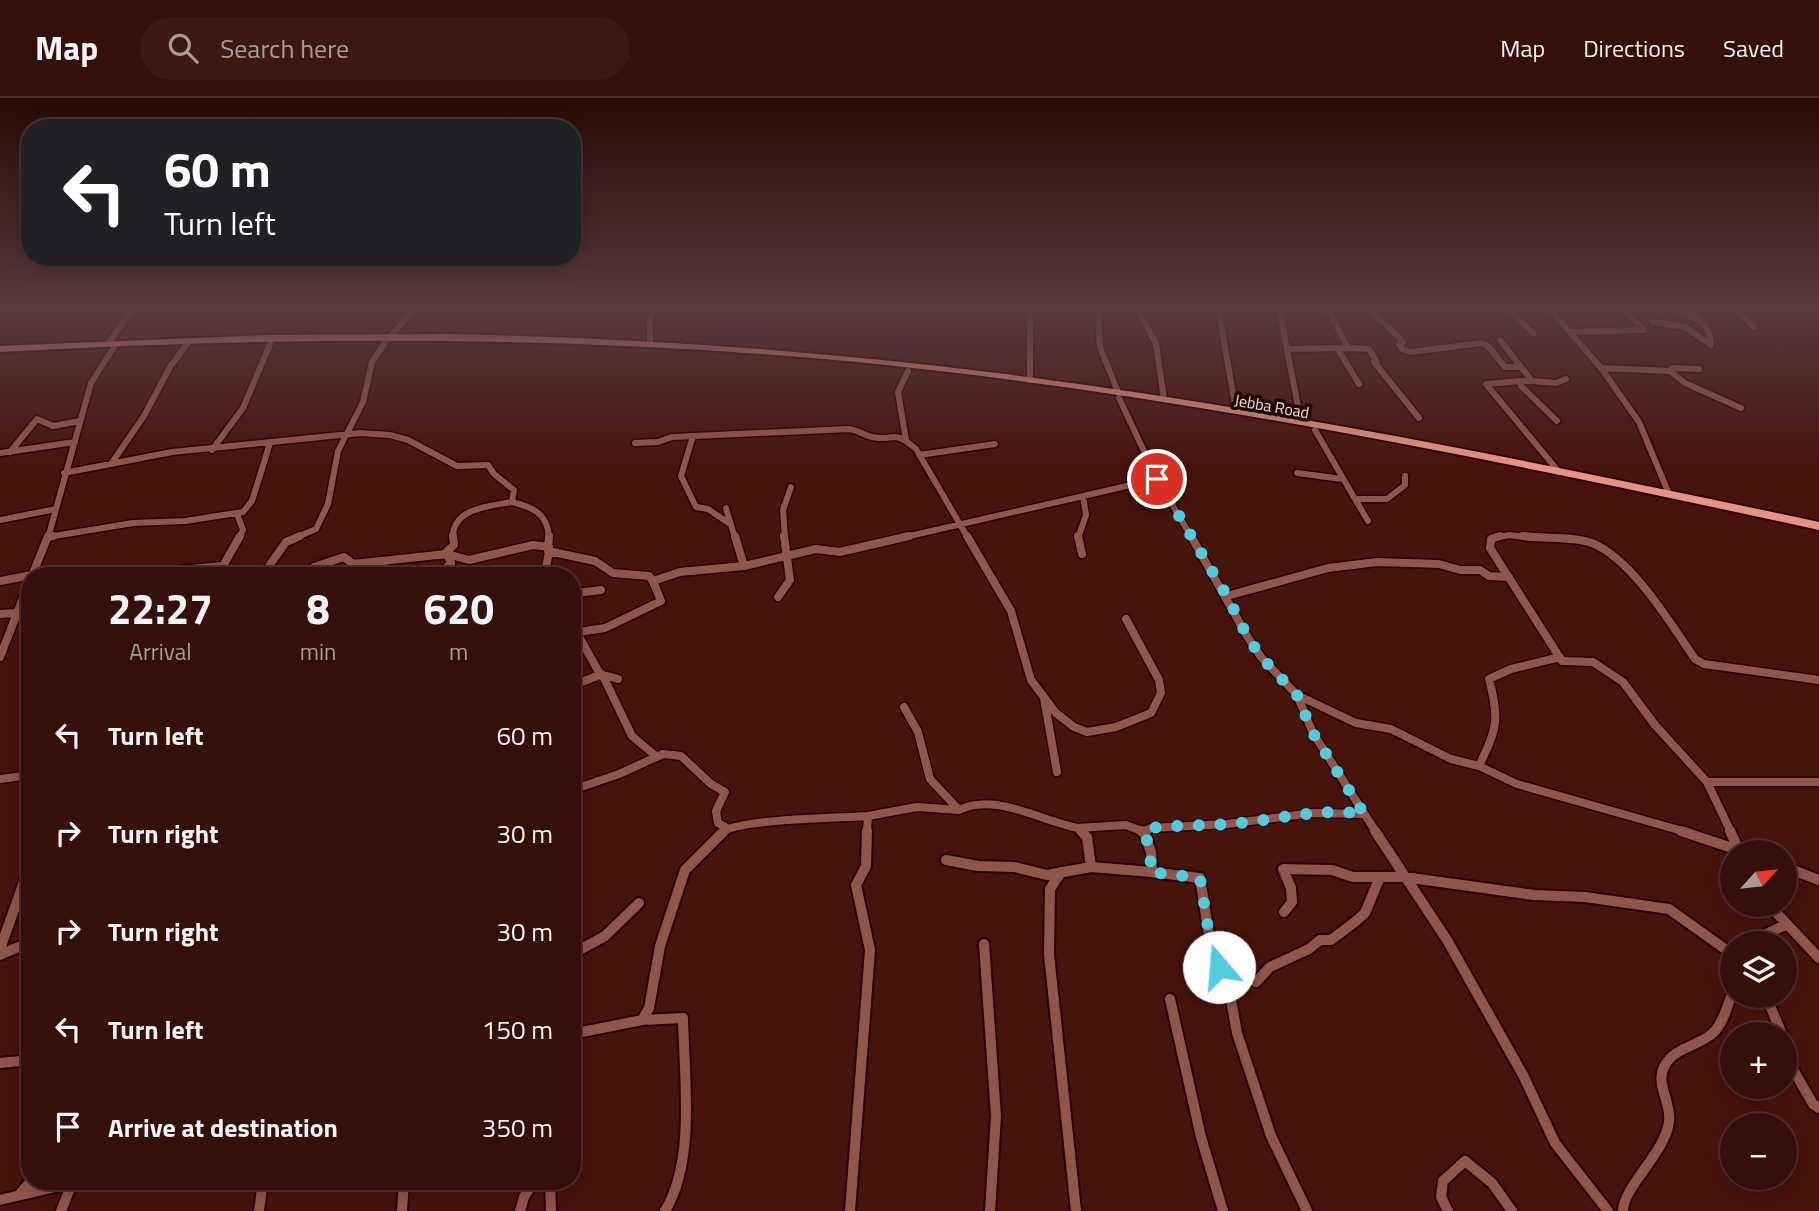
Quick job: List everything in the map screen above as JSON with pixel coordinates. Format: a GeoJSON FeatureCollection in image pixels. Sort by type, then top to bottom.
{"type":"FeatureCollection","features":[{"type":"Feature","properties":{"kind":"highway","name":"Jebba Road"},"geometry":{"type":"LineString","coordinates":[[785,360],[1164,399],[1236,410],[1669,494],[1819,528]]}},
{"type":"Feature","properties":{"kind":"highway"},"geometry":{"type":"LineString","coordinates":[[852,360],[1030,380],[1119,395]]}},
{"type":"Feature","properties":{"kind":"highway","name":"Jebba Road"},"geometry":{"type":"LineString","coordinates":[[1119,395],[1315,430],[1819,528]]}},
{"type":"Feature","properties":{"kind":"street"},"geometry":{"type":"LineString","coordinates":[[35,567],[48,537],[80,421],[95,376],[104,360]]}},
{"type":"Feature","properties":{"kind":"street"},"geometry":{"type":"LineString","coordinates":[[111,464],[144,416],[175,360]]}},
{"type":"Feature","properties":{"kind":"street"},"geometry":{"type":"LineString","coordinates":[[212,450],[243,408],[263,360]]}},
{"type":"Feature","properties":{"kind":"street"},"geometry":{"type":"LineString","coordinates":[[268,567],[286,542],[316,528],[328,504],[338,452],[344,436],[352,429],[363,402],[373,360]]}},
{"type":"Feature","properties":{"kind":"street"},"geometry":{"type":"LineString","coordinates":[[1030,360],[1030,380]]}},
{"type":"Feature","properties":{"kind":"street"},"geometry":{"type":"LineString","coordinates":[[1105,360],[1157,479],[1254,646],[1297,695],[1313,733],[1447,940],[1523,1075],[1555,1143],[1608,1211]]}},
{"type":"Feature","properties":{"kind":"street"},"geometry":{"type":"LineString","coordinates":[[1158,360],[1164,399]]}},
{"type":"Feature","properties":{"kind":"street"},"geometry":{"type":"LineString","coordinates":[[1227,360],[1236,410]]}},
{"type":"Feature","properties":{"kind":"street"},"geometry":{"type":"LineString","coordinates":[[1292,360],[1301,422]]}},
{"type":"Feature","properties":{"kind":"street"},"geometry":{"type":"LineString","coordinates":[[1344,360],[1359,384]]}},
{"type":"Feature","properties":{"kind":"street"},"geometry":{"type":"LineString","coordinates":[[1376,360],[1377,362],[1374,362],[1419,418]]}},
{"type":"Feature","properties":{"kind":"street"},"geometry":{"type":"LineString","coordinates":[[1499,360],[1505,367],[1521,367]]}},
{"type":"Feature","properties":{"kind":"street"},"geometry":{"type":"LineString","coordinates":[[1515,360],[1532,381]]}},
{"type":"Feature","properties":{"kind":"street"},"geometry":{"type":"LineString","coordinates":[[1594,360],[1639,422],[1669,494]]}},
{"type":"Feature","properties":{"kind":"street"},"geometry":{"type":"LineString","coordinates":[[1601,368],[1670,371],[1672,368],[1699,369]]}},
{"type":"Feature","properties":{"kind":"street"},"geometry":{"type":"LineString","coordinates":[[905,440],[898,392],[908,371]]}},
{"type":"Feature","properties":{"kind":"street"},"geometry":{"type":"LineString","coordinates":[[1670,371],[1685,383],[1741,408]]}},
{"type":"Feature","properties":{"kind":"street"},"geometry":{"type":"LineString","coordinates":[[1559,472],[1486,384],[1521,381],[1556,383],[1566,379]]}},
{"type":"Feature","properties":{"kind":"street"},"geometry":{"type":"LineString","coordinates":[[1521,381],[1521,386],[1557,421]]}},
{"type":"Feature","properties":{"kind":"street"},"geometry":{"type":"LineString","coordinates":[[10,452],[37,419],[53,426],[80,421]]}},
{"type":"Feature","properties":{"kind":"street"},"geometry":{"type":"LineString","coordinates":[[635,443],[693,436],[849,429],[859,430],[872,437],[893,435],[905,440],[919,455],[957,524],[1007,603],[1027,671],[1044,698],[1059,715],[1079,730],[1089,731],[1120,725],[1151,713],[1161,693],[1159,680],[1126,619]]}},
{"type":"Feature","properties":{"kind":"street"},"geometry":{"type":"LineString","coordinates":[[1315,430],[1368,522]]}},
{"type":"Feature","properties":{"kind":"street"},"geometry":{"type":"LineString","coordinates":[[64,473],[172,452],[360,433],[390,435],[408,440],[457,466],[488,466],[514,490],[512,502]]}},
{"type":"Feature","properties":{"kind":"street"},"geometry":{"type":"LineString","coordinates":[[693,436],[681,476],[696,508],[708,509],[730,524]]}},
{"type":"Feature","properties":{"kind":"street"},"geometry":{"type":"LineString","coordinates":[[0,453],[75,442]]}},
{"type":"Feature","properties":{"kind":"street"},"geometry":{"type":"LineString","coordinates":[[48,537],[133,523],[185,521],[243,512],[252,501],[270,443]]}},
{"type":"Feature","properties":{"kind":"street"},"geometry":{"type":"LineString","coordinates":[[919,455],[995,444]]}},
{"type":"Feature","properties":{"kind":"street"},"geometry":{"type":"LineString","coordinates":[[1297,473],[1342,479]]}},
{"type":"Feature","properties":{"kind":"street"},"geometry":{"type":"LineString","coordinates":[[1355,499],[1387,499],[1405,485],[1405,476]]}},
{"type":"Feature","properties":{"kind":"street"},"geometry":{"type":"LineString","coordinates":[[653,581],[680,572],[744,566],[816,549],[840,552],[1157,479]]}},
{"type":"Feature","properties":{"kind":"street"},"geometry":{"type":"LineString","coordinates":[[778,597],[790,580],[782,519],[784,499],[791,487]]}},
{"type":"Feature","properties":{"kind":"street"},"geometry":{"type":"LineString","coordinates":[[1082,554],[1076,542],[1076,535],[1087,512],[1083,496]]}},
{"type":"Feature","properties":{"kind":"street"},"geometry":{"type":"LineString","coordinates":[[447,567],[451,563],[446,552],[454,545],[453,523],[456,518],[464,513],[512,502],[534,508],[547,522],[550,534],[545,567]]}},
{"type":"Feature","properties":{"kind":"street"},"geometry":{"type":"LineString","coordinates":[[0,520],[56,509]]}},
{"type":"Feature","properties":{"kind":"street"},"geometry":{"type":"LineString","coordinates":[[726,509],[744,566]]}},
{"type":"Feature","properties":{"kind":"street"},"geometry":{"type":"LineString","coordinates":[[212,567],[223,566],[243,530],[237,514]]}},
{"type":"Feature","properties":{"kind":"street"},"geometry":{"type":"LineString","coordinates":[[1735,840],[1707,782],[1655,725],[1623,682],[1593,662],[1562,661],[1490,548],[1491,539],[1498,536],[1528,535],[1538,539],[1592,543],[1604,549],[1651,598],[1695,659],[1704,664],[1819,680]]}},
{"type":"Feature","properties":{"kind":"street"},"geometry":{"type":"LineString","coordinates":[[314,567],[344,556],[353,564],[447,554],[470,560],[533,545],[549,550],[557,556],[599,559],[613,573],[649,576],[653,581],[662,601],[605,628],[581,632]]}},
{"type":"Feature","properties":{"kind":"street"},"geometry":{"type":"LineString","coordinates":[[382,567],[383,562]]}},
{"type":"Feature","properties":{"kind":"street"},"geometry":{"type":"LineString","coordinates":[[1227,596],[1328,568],[1377,562],[1440,564],[1509,578]]}},
{"type":"Feature","properties":{"kind":"street"},"geometry":{"type":"LineString","coordinates":[[0,581],[21,578]]}},
{"type":"Feature","properties":{"kind":"street"},"geometry":{"type":"LineString","coordinates":[[581,592],[601,590]]}},
{"type":"Feature","properties":{"kind":"street"},"geometry":{"type":"LineString","coordinates":[[0,657],[21,599]]}},
{"type":"Feature","properties":{"kind":"street"},"geometry":{"type":"LineString","coordinates":[[0,614],[15,612]]}},
{"type":"Feature","properties":{"kind":"street"},"geometry":{"type":"LineString","coordinates":[[581,642],[602,674],[632,736],[657,757]]}},
{"type":"Feature","properties":{"kind":"street"},"geometry":{"type":"LineString","coordinates":[[1479,765],[1492,739],[1496,723],[1497,706],[1489,679],[1498,672],[1560,657]]}},
{"type":"Feature","properties":{"kind":"street"},"geometry":{"type":"LineString","coordinates":[[581,682],[602,674],[618,679]]}},
{"type":"Feature","properties":{"kind":"street"},"geometry":{"type":"LineString","coordinates":[[1297,695],[1356,723],[1391,729],[1451,759],[1479,765],[1517,784],[1664,825],[1720,845]]}},
{"type":"Feature","properties":{"kind":"street"},"geometry":{"type":"LineString","coordinates":[[1044,698],[1057,772]]}},
{"type":"Feature","properties":{"kind":"street"},"geometry":{"type":"LineString","coordinates":[[904,707],[918,732],[930,779],[959,810]]}},
{"type":"Feature","properties":{"kind":"street"},"geometry":{"type":"LineString","coordinates":[[581,787],[620,774],[663,754],[681,756],[710,783],[725,792],[716,811],[718,823],[727,828]]}},
{"type":"Feature","properties":{"kind":"street"},"geometry":{"type":"LineString","coordinates":[[0,779],[21,776]]}},
{"type":"Feature","properties":{"kind":"street"},"geometry":{"type":"LineString","coordinates":[[1707,782],[1819,782]]}},
{"type":"Feature","properties":{"kind":"street"},"geometry":{"type":"LineString","coordinates":[[642,1020],[649,1008],[660,946],[685,870],[727,828],[759,823],[868,816],[917,807],[959,810],[966,804],[977,803],[1037,815],[1061,826],[1077,828],[1126,825],[1144,832],[1151,852],[1150,872]]}},
{"type":"Feature","properties":{"kind":"street"},"geometry":{"type":"LineString","coordinates":[[1144,832],[1151,828],[1229,824],[1307,813],[1345,811],[1364,814]]}},
{"type":"Feature","properties":{"kind":"street"},"geometry":{"type":"LineString","coordinates":[[850,1211],[870,950],[856,885],[866,866],[868,816]]}},
{"type":"Feature","properties":{"kind":"street"},"geometry":{"type":"LineString","coordinates":[[1077,828],[1087,837],[1091,867]]}},
{"type":"Feature","properties":{"kind":"street"},"geometry":{"type":"LineString","coordinates":[[946,860],[978,866],[1014,867],[1047,875],[1091,867],[1200,878],[1209,934],[1270,1136],[1307,1211]]}},
{"type":"Feature","properties":{"kind":"street"},"geometry":{"type":"LineString","coordinates":[[1284,912],[1292,902],[1283,869],[1332,870],[1353,877],[1404,877],[1534,895],[1585,897],[1669,909],[1720,945]]}},
{"type":"Feature","properties":{"kind":"street"},"geometry":{"type":"LineString","coordinates":[[1061,872],[1050,889],[1049,954],[1076,1211]]}},
{"type":"Feature","properties":{"kind":"street"},"geometry":{"type":"LineString","coordinates":[[1797,872],[1819,880]]}},
{"type":"Feature","properties":{"kind":"street"},"geometry":{"type":"LineString","coordinates":[[1256,982],[1270,968],[1294,957],[1320,940],[1331,940],[1356,921],[1365,913],[1380,877]]}},
{"type":"Feature","properties":{"kind":"street"},"geometry":{"type":"LineString","coordinates":[[0,949],[21,890]]}},
{"type":"Feature","properties":{"kind":"street"},"geometry":{"type":"LineString","coordinates":[[581,949],[606,936],[639,903]]}},
{"type":"Feature","properties":{"kind":"street"},"geometry":{"type":"LineString","coordinates":[[1780,917],[1819,958]]}},
{"type":"Feature","properties":{"kind":"street"},"geometry":{"type":"LineString","coordinates":[[1772,931],[1787,924]]}},
{"type":"Feature","properties":{"kind":"street"},"geometry":{"type":"LineString","coordinates":[[984,944],[996,1116],[990,1211]]}},
{"type":"Feature","properties":{"kind":"street"},"geometry":{"type":"LineString","coordinates":[[0,955],[21,946]]}},
{"type":"Feature","properties":{"kind":"street"},"geometry":{"type":"LineString","coordinates":[[1170,999],[1201,1137],[1223,1211]]}},
{"type":"Feature","properties":{"kind":"street"},"geometry":{"type":"LineString","coordinates":[[1623,1211],[1623,1202],[1661,1142],[1669,1121],[1659,1079],[1666,1063],[1717,1030],[1726,1008]]}},
{"type":"Feature","properties":{"kind":"street"},"geometry":{"type":"LineString","coordinates":[[581,1032],[642,1020],[683,1018],[685,1136],[674,1202],[665,1211]]}},
{"type":"Feature","properties":{"kind":"street"},"geometry":{"type":"LineString","coordinates":[[0,1063],[21,1061]]}},
{"type":"Feature","properties":{"kind":"street"},"geometry":{"type":"LineString","coordinates":[[1797,1076],[1813,1104],[1819,1108]]}},
{"type":"Feature","properties":{"kind":"street"},"geometry":{"type":"LineString","coordinates":[[1448,1211],[1441,1197],[1443,1181],[1465,1161],[1479,1169],[1506,1199],[1512,1211]]}},
{"type":"Feature","properties":{"kind":"street"},"geometry":{"type":"LineString","coordinates":[[18,1196],[23,1190]]}},
{"type":"Feature","properties":{"kind":"street"},"geometry":{"type":"LineString","coordinates":[[0,1200],[42,1190]]}},
{"type":"Feature","properties":{"kind":"street"},"geometry":{"type":"LineString","coordinates":[[61,1211],[71,1190]]}},
{"type":"Feature","properties":{"kind":"street"},"geometry":{"type":"LineString","coordinates":[[259,1211],[262,1190]]}},
{"type":"Feature","properties":{"kind":"street"},"geometry":{"type":"LineString","coordinates":[[402,1211],[403,1190]]}},
{"type":"Feature","properties":{"kind":"street"},"geometry":{"type":"LineString","coordinates":[[520,1211],[528,1190]]}},
{"type":"Feature","properties":{"kind":"street"},"geometry":{"type":"LineString","coordinates":[[550,1190],[551,1211]]}},
{"type":"Feature","properties":{"kind":"route"},"geometry":{"type":"LineString","coordinates":[[1157,479],[1227,596],[1247,636],[1261,657],[1297,695],[1313,733],[1364,814],[1345,811],[1307,813],[1229,824],[1186,824],[1151,828],[1144,832],[1151,852],[1150,872],[1200,878],[1203,911],[1219,967]]}}]}
